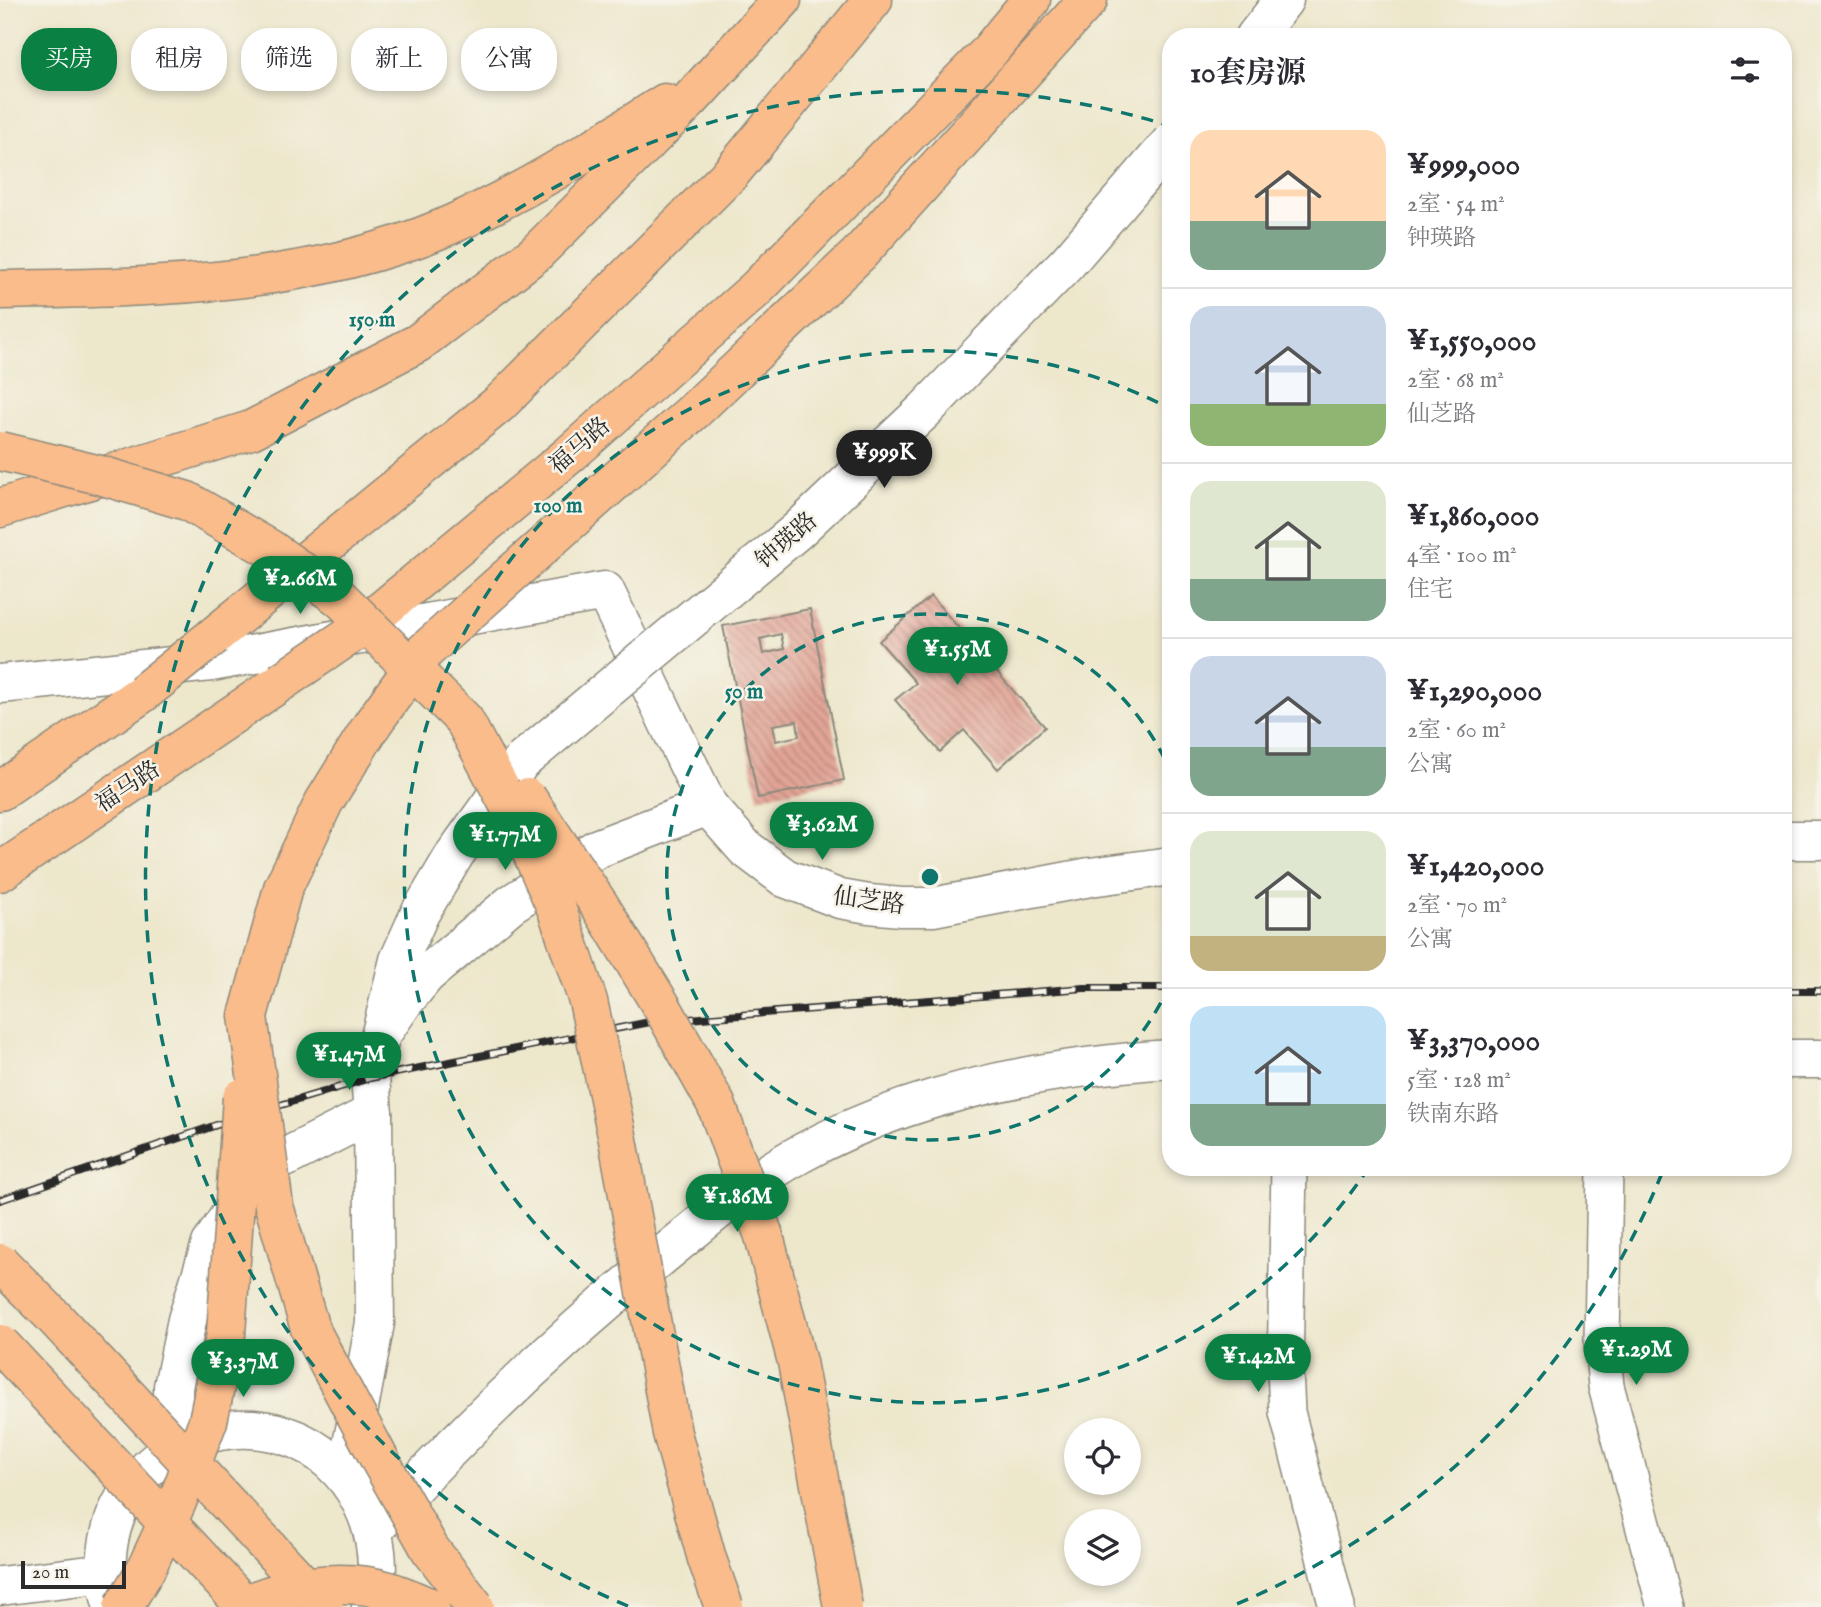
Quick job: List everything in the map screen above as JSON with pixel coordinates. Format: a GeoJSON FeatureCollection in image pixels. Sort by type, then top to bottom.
{"type":"FeatureCollection","features":[{"type":"Feature","properties":{"kind":"main road"},"geometry":{"type":"LineString","coordinates":[[9,290],[215,282],[288,273],[393,246],[443,228],[577,158],[687,90],[781,0]]}},
{"type":"Feature","properties":{"kind":"main road"},"geometry":{"type":"LineString","coordinates":[[0,508],[251,430],[418,343],[535,254],[690,100],[781,0]]}},
{"type":"Feature","properties":{"kind":"main road"},"geometry":{"type":"LineString","coordinates":[[0,790],[143,693],[499,404],[731,173],[873,0]]}},
{"type":"Feature","properties":{"kind":"main road","name":"福马路"},"geometry":{"type":"LineString","coordinates":[[0,872],[363,626],[569,455],[755,289],[987,54],[1031,0]]}},
{"type":"Feature","properties":{"kind":"main road"},"geometry":{"type":"LineString","coordinates":[[123,1607],[146,1569],[177,1502],[208,1421],[226,1334],[248,1016],[283,888],[318,815],[373,723],[425,651],[695,410],[859,254],[1088,0]]}},
{"type":"Feature","properties":{"kind":"main road"},"geometry":{"type":"LineString","coordinates":[[0,451],[100,475],[187,501],[270,549],[340,598],[464,720],[533,807],[600,906],[662,1007],[716,1104],[764,1237],[797,1362],[844,1607]]}},
{"type":"Feature","properties":{"kind":"main road"},"geometry":{"type":"LineString","coordinates":[[464,720],[525,838],[557,910],[588,1001],[618,1140],[672,1433],[707,1559],[724,1607]]}},
{"type":"Feature","properties":{"kind":"main road"},"geometry":{"type":"LineString","coordinates":[[248,1016],[274,1206],[310,1328],[430,1549],[475,1607]]}},
{"type":"Feature","properties":{"kind":"main road"},"geometry":{"type":"LineString","coordinates":[[0,1263],[324,1607]]}},
{"type":"Feature","properties":{"kind":"main road"},"geometry":{"type":"LineString","coordinates":[[0,1344],[246,1607]]}},
{"type":"Feature","properties":{"kind":"main road"},"geometry":{"type":"LineString","coordinates":[[239,1607],[267,1594],[326,1585],[355,1585],[387,1590],[430,1607]]}},
{"type":"Feature","properties":{"kind":"street"},"geometry":{"type":"LineString","coordinates":[[1262,28],[1284,0]]}},
{"type":"Feature","properties":{"kind":"street","name":"钟瑛路"},"geometry":{"type":"LineString","coordinates":[[346,1477],[375,1323],[373,1113],[370,1078],[399,960],[420,913],[456,854],[522,761],[797,531],[896,438],[1068,262],[1162,152]]}},
{"type":"Feature","properties":{"kind":"street","name":"仙芝路"},"geometry":{"type":"LineString","coordinates":[[0,684],[211,662],[606,591],[708,806],[745,848],[785,878],[820,893],[869,905],[901,908],[933,907],[1090,877],[1162,867]]}},
{"type":"Feature","properties":{"kind":"street"},"geometry":{"type":"LineString","coordinates":[[379,1038],[426,975],[511,904],[596,849],[708,806]]}},
{"type":"Feature","properties":{"kind":"street"},"geometry":{"type":"LineString","coordinates":[[1792,841],[1821,840]]}},
{"type":"Feature","properties":{"kind":"street"},"geometry":{"type":"LineString","coordinates":[[1792,1059],[1821,1059]]}},
{"type":"Feature","properties":{"kind":"street"},"geometry":{"type":"LineString","coordinates":[[373,1530],[478,1419],[610,1297],[758,1179],[801,1153],[884,1115],[982,1086],[1062,1070],[1162,1060]]}},
{"type":"Feature","properties":{"kind":"street"},"geometry":{"type":"LineString","coordinates":[[174,1447],[173,1387],[187,1320],[211,1244],[258,1171],[373,1113]]}},
{"type":"Feature","properties":{"kind":"street"},"geometry":{"type":"LineString","coordinates":[[1289,1176],[1285,1370],[1287,1412],[1337,1607]]}},
{"type":"Feature","properties":{"kind":"street"},"geometry":{"type":"LineString","coordinates":[[1605,1176],[1602,1343],[1606,1386],[1665,1607]]}},
{"type":"Feature","properties":{"kind":"street"},"geometry":{"type":"LineString","coordinates":[[0,1586],[110,1590],[109,1535],[122,1500],[145,1470],[174,1447],[209,1432],[247,1428],[284,1435],[318,1452],[346,1477],[363,1502],[373,1530],[378,1567],[372,1606]]}},
{"type":"Feature","properties":{"kind":"building"},"geometry":{"type":"Polygon","coordinates":[[[931,596],[1045,727],[998,769],[964,730],[940,752],[895,700],[916,683],[879,641],[931,596]]]}},
{"type":"Feature","properties":{"kind":"building"},"geometry":{"type":"Polygon","coordinates":[[[810,609],[844,780],[758,798],[723,626],[810,609]],[[781,634],[760,639],[763,654],[784,649],[781,634]],[[797,721],[773,725],[776,741],[799,736],[797,721]]]}},
{"type":"Feature","properties":{"kind":"railway"},"geometry":{"type":"LineString","coordinates":[[0,1200],[231,1120],[370,1078],[650,1022],[1084,988],[1162,988]]}},
{"type":"Feature","properties":{"kind":"railway"},"geometry":{"type":"LineString","coordinates":[[1792,991],[1821,991]]}}]}
